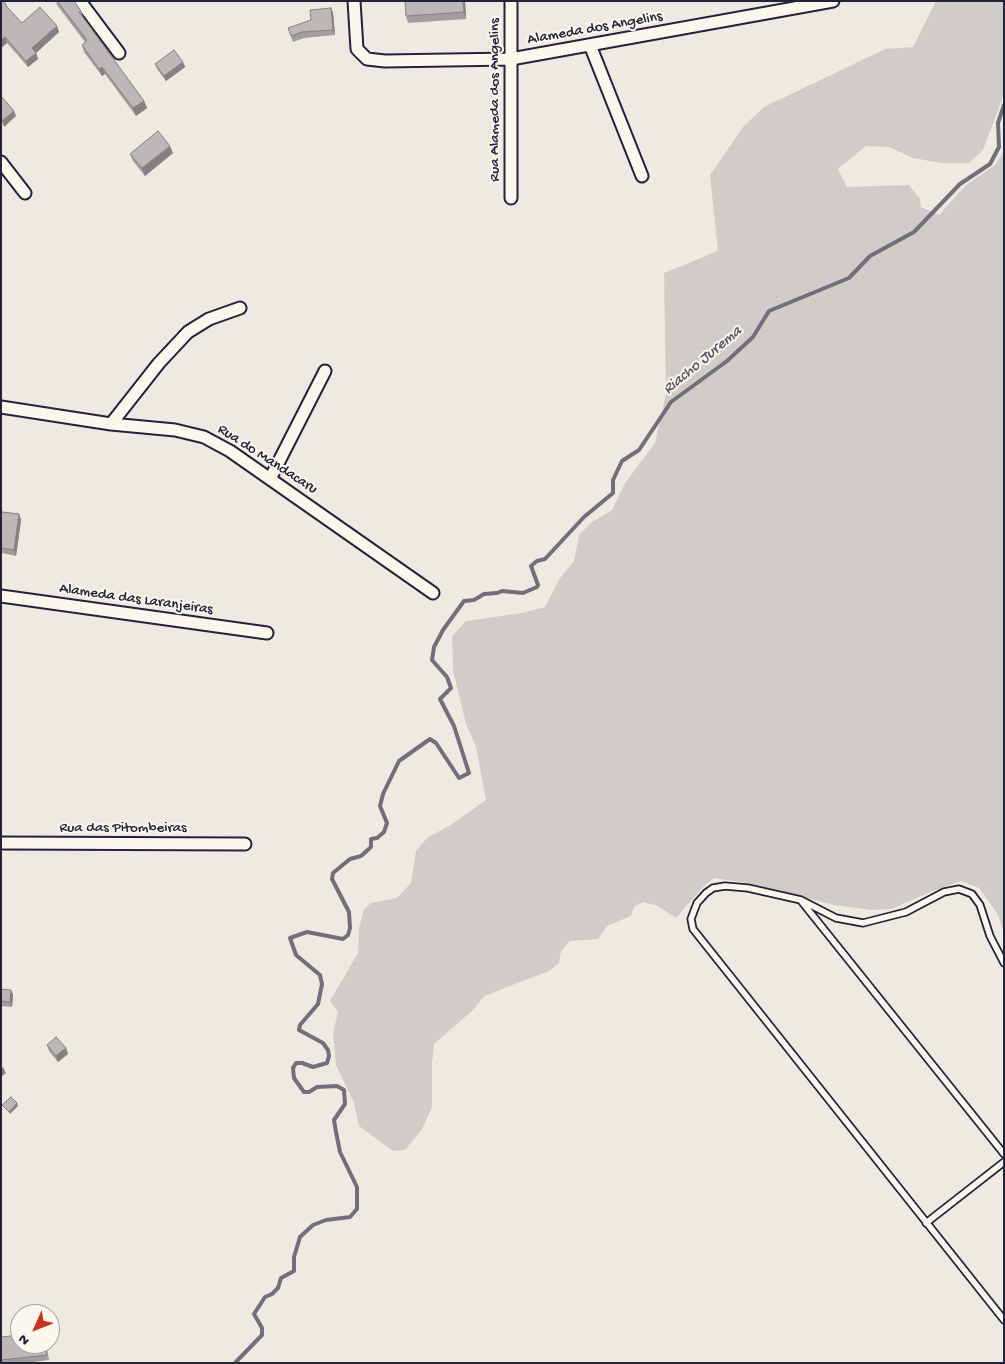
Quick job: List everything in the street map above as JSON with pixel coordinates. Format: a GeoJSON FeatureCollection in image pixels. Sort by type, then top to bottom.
{"type":"FeatureCollection","features":[{"type":"Feature","properties":{"kind":"street"},"geometry":{"type":"LineString","coordinates":[[80,1],[119,53]]}},
{"type":"Feature","properties":{"kind":"street","name":"Alameda dos Angelins"},"geometry":{"type":"LineString","coordinates":[[354,1],[356,42],[361,55],[367,59],[385,61],[511,60],[833,1]]}},
{"type":"Feature","properties":{"kind":"street","name":"Rua Alameda dos Angelins"},"geometry":{"type":"LineString","coordinates":[[511,1],[511,198]]}},
{"type":"Feature","properties":{"kind":"street"},"geometry":{"type":"LineString","coordinates":[[590,45],[642,176]]}},
{"type":"Feature","properties":{"kind":"street"},"geometry":{"type":"LineString","coordinates":[[1,162],[25,193]]}},
{"type":"Feature","properties":{"kind":"street"},"geometry":{"type":"LineString","coordinates":[[111,424],[159,363],[188,332],[209,319],[240,308]]}},
{"type":"Feature","properties":{"kind":"street"},"geometry":{"type":"LineString","coordinates":[[270,478],[325,371]]}},
{"type":"Feature","properties":{"kind":"street","name":"Rua do Mandacaru"},"geometry":{"type":"LineString","coordinates":[[1,407],[111,424],[175,430],[204,437],[230,451],[270,478],[433,593]]}},
{"type":"Feature","properties":{"kind":"street","name":"Alameda das Laranjeiras"},"geometry":{"type":"LineString","coordinates":[[1,596],[267,633]]}},
{"type":"Feature","properties":{"kind":"street","name":"Rua das Pitombeiras"},"geometry":{"type":"LineString","coordinates":[[1,843],[245,844]]}},
{"type":"Feature","properties":{"kind":"lane"},"geometry":{"type":"LineString","coordinates":[[1004,963],[990,936],[980,905],[972,894],[959,889],[944,892],[906,912],[863,924],[836,918],[801,900],[748,888],[725,886],[713,888],[697,903],[691,919],[693,929],[1004,1320]]}},
{"type":"Feature","properties":{"kind":"lane"},"geometry":{"type":"LineString","coordinates":[[801,900],[1004,1154]]}},
{"type":"Feature","properties":{"kind":"lane"},"geometry":{"type":"LineString","coordinates":[[926,1223],[1004,1162]]}},
{"type":"Feature","properties":{"kind":"shaded area"},"geometry":{"type":"Polygon","coordinates":[[[936,1],[1004,1],[1004,94],[983,150],[969,163],[941,163],[913,158],[889,147],[866,146],[838,169],[847,187],[909,185],[920,199],[921,207],[939,215],[966,185],[995,165],[1004,151],[1004,933],[997,913],[979,888],[961,881],[891,909],[871,910],[834,905],[754,884],[714,878],[702,888],[676,918],[658,906],[643,902],[634,907],[631,916],[607,926],[598,939],[570,941],[561,951],[559,963],[549,971],[484,996],[474,1009],[434,1044],[432,1107],[422,1129],[405,1150],[393,1151],[359,1126],[354,1103],[336,1065],[333,1033],[338,1012],[330,1001],[358,953],[359,928],[364,909],[371,903],[397,898],[411,883],[416,851],[428,837],[451,825],[486,800],[476,747],[466,724],[453,670],[452,636],[466,621],[522,613],[545,607],[560,578],[574,561],[579,535],[592,522],[612,510],[625,483],[655,443],[666,393],[664,273],[718,251],[710,175],[743,127],[764,107],[885,49],[913,47],[936,1]]]}},
{"type":"Feature","properties":{"kind":"building"},"geometry":{"type":"Polygon","coordinates":[[[1,1],[4,1],[22,23],[40,7],[57,26],[32,48],[36,53],[26,61],[5,37],[1,40],[1,1]]]}},
{"type":"Feature","properties":{"kind":"building"},"geometry":{"type":"Polygon","coordinates":[[[57,1],[74,1],[81,11],[79,12],[144,101],[133,108],[102,67],[99,69],[82,45],[87,40],[57,1]]]}},
{"type":"Feature","properties":{"kind":"building"},"geometry":{"type":"Polygon","coordinates":[[[405,1],[463,1],[464,12],[406,16],[405,1]]]}},
{"type":"Feature","properties":{"kind":"building"},"geometry":{"type":"Polygon","coordinates":[[[331,8],[333,30],[302,32],[291,36],[288,28],[311,20],[310,10],[331,8]]]}},
{"type":"Feature","properties":{"kind":"building"},"geometry":{"type":"Polygon","coordinates":[[[174,50],[183,62],[164,76],[155,64],[174,50]]]}},
{"type":"Feature","properties":{"kind":"building"},"geometry":{"type":"Polygon","coordinates":[[[1,96],[14,111],[2,121],[1,120],[1,96]]]}},
{"type":"Feature","properties":{"kind":"building"},"geometry":{"type":"Polygon","coordinates":[[[158,131],[170,146],[142,168],[130,154],[158,131]]]}},
{"type":"Feature","properties":{"kind":"building"},"geometry":{"type":"Polygon","coordinates":[[[2,512],[19,514],[14,550],[1,548],[2,512]]]}},
{"type":"Feature","properties":{"kind":"building"},"geometry":{"type":"Polygon","coordinates":[[[1,989],[11,990],[10,1002],[1,1001],[1,989]]]}},
{"type":"Feature","properties":{"kind":"building"},"geometry":{"type":"Polygon","coordinates":[[[56,1037],[66,1048],[56,1056],[47,1045],[56,1037]]]}},
{"type":"Feature","properties":{"kind":"building"},"geometry":{"type":"Polygon","coordinates":[[[11,1097],[17,1103],[9,1112],[2,1105],[11,1097]]]}},
{"type":"Feature","properties":{"kind":"building"},"geometry":{"type":"Polygon","coordinates":[[[10,1336],[10,1354],[47,1355],[1,1360],[1,1337],[10,1336]]]}},
{"type":"Feature","properties":{"kind":"waterway","name":"Riacho Jurema"},"geometry":{"type":"LineString","coordinates":[[235,1363],[262,1335],[262,1328],[254,1314],[265,1297],[272,1294],[278,1288],[281,1278],[294,1271],[294,1257],[300,1237],[313,1225],[326,1220],[350,1217],[357,1209],[357,1187],[340,1152],[334,1120],[345,1104],[344,1090],[337,1086],[317,1087],[309,1092],[304,1092],[294,1078],[293,1068],[296,1063],[313,1067],[327,1063],[329,1056],[328,1050],[323,1043],[299,1030],[300,1025],[318,1004],[322,984],[320,975],[296,955],[290,938],[307,932],[343,939],[348,935],[350,928],[349,912],[332,879],[333,873],[350,859],[361,856],[371,847],[371,839],[377,838],[384,832],[387,823],[380,806],[383,794],[399,761],[430,739],[436,743],[459,778],[469,773],[454,726],[440,699],[451,688],[447,677],[432,660],[434,647],[443,630],[464,601],[474,600],[484,594],[502,591],[523,593],[537,587],[538,585],[531,566],[537,561],[545,559],[584,517],[613,493],[613,480],[622,461],[639,450],[671,402],[727,361],[753,337],[769,311],[849,278],[870,256],[914,232],[960,184],[990,164],[999,147],[998,123],[1004,105]]}}]}
